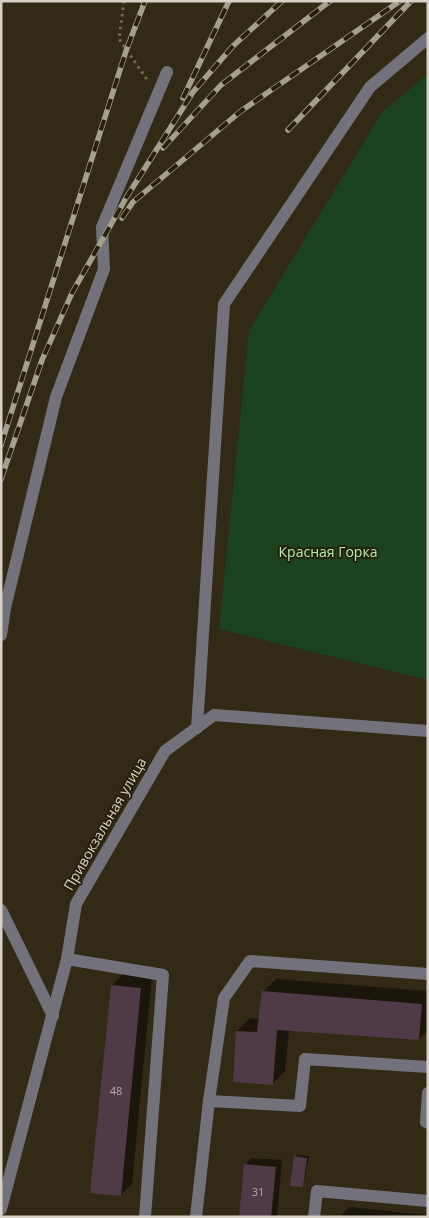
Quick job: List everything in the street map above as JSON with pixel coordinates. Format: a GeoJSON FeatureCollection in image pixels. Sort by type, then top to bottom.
{"type":"FeatureCollection","features":[{"type":"Feature","properties":{"kind":"street"},"geometry":{"type":"LineString","coordinates":[[197,728],[224,304],[370,87],[428,38]]}},
{"type":"Feature","properties":{"kind":"street"},"geometry":{"type":"LineString","coordinates":[[1,635],[5,608],[56,397],[104,270],[102,227],[167,72]]}},
{"type":"Feature","properties":{"kind":"street","name":"Привокзальная улица"},"geometry":{"type":"LineString","coordinates":[[1,1209],[67,959],[76,904],[165,751],[214,716],[428,731]]}},
{"type":"Feature","properties":{"kind":"street"},"geometry":{"type":"LineString","coordinates":[[1,910],[52,1016]]}},
{"type":"Feature","properties":{"kind":"street"},"geometry":{"type":"LineString","coordinates":[[67,959],[163,975],[145,1217]]}},
{"type":"Feature","properties":{"kind":"street"},"geometry":{"type":"LineString","coordinates":[[196,1217],[209,1101],[224,998],[250,961],[428,974]]}},
{"type":"Feature","properties":{"kind":"street"},"geometry":{"type":"LineString","coordinates":[[209,1101],[300,1106],[305,1058],[428,1067]]}},
{"type":"Feature","properties":{"kind":"street"},"geometry":{"type":"LineString","coordinates":[[428,1093],[428,1123]]}},
{"type":"Feature","properties":{"kind":"street"},"geometry":{"type":"LineString","coordinates":[[314,1217],[317,1191],[428,1201]]}},
{"type":"Feature","properties":{"kind":"path"},"geometry":{"type":"LineString","coordinates":[[124,1],[119,40],[158,94]]}},
{"type":"Feature","properties":{"kind":"green space","name":"Красная Горка"},"geometry":{"type":"Polygon","coordinates":[[[428,74],[428,680],[219,629],[249,331],[382,112],[428,74]]]}},
{"type":"Feature","properties":{"kind":"building"},"geometry":{"type":"Polygon","coordinates":[[[111,985],[141,988],[121,1196],[90,1193],[111,985]]]}},
{"type":"Feature","properties":{"kind":"building"},"geometry":{"type":"Polygon","coordinates":[[[262,991],[422,1004],[419,1040],[277,1030],[273,1085],[233,1082],[236,1031],[257,1032],[262,991]]]}},
{"type":"Feature","properties":{"kind":"building"},"geometry":{"type":"Polygon","coordinates":[[[294,1156],[307,1158],[303,1187],[290,1186],[294,1156]]]}},
{"type":"Feature","properties":{"kind":"building"},"geometry":{"type":"Polygon","coordinates":[[[244,1164],[276,1167],[271,1217],[239,1217],[244,1164]]]}},
{"type":"Feature","properties":{"kind":"railway"},"geometry":{"type":"LineString","coordinates":[[1,445],[126,51],[145,1]]}},
{"type":"Feature","properties":{"kind":"railway"},"geometry":{"type":"LineString","coordinates":[[183,98],[229,1]]}},
{"type":"Feature","properties":{"kind":"railway"},"geometry":{"type":"LineString","coordinates":[[1,479],[42,360],[72,293],[126,198],[193,92],[233,46],[282,1]]}},
{"type":"Feature","properties":{"kind":"railway"},"geometry":{"type":"LineString","coordinates":[[163,148],[221,85],[330,1]]}},
{"type":"Feature","properties":{"kind":"railway"},"geometry":{"type":"LineString","coordinates":[[122,218],[133,202],[241,111],[400,1]]}},
{"type":"Feature","properties":{"kind":"railway"},"geometry":{"type":"LineString","coordinates":[[288,130],[411,1]]}}]}
